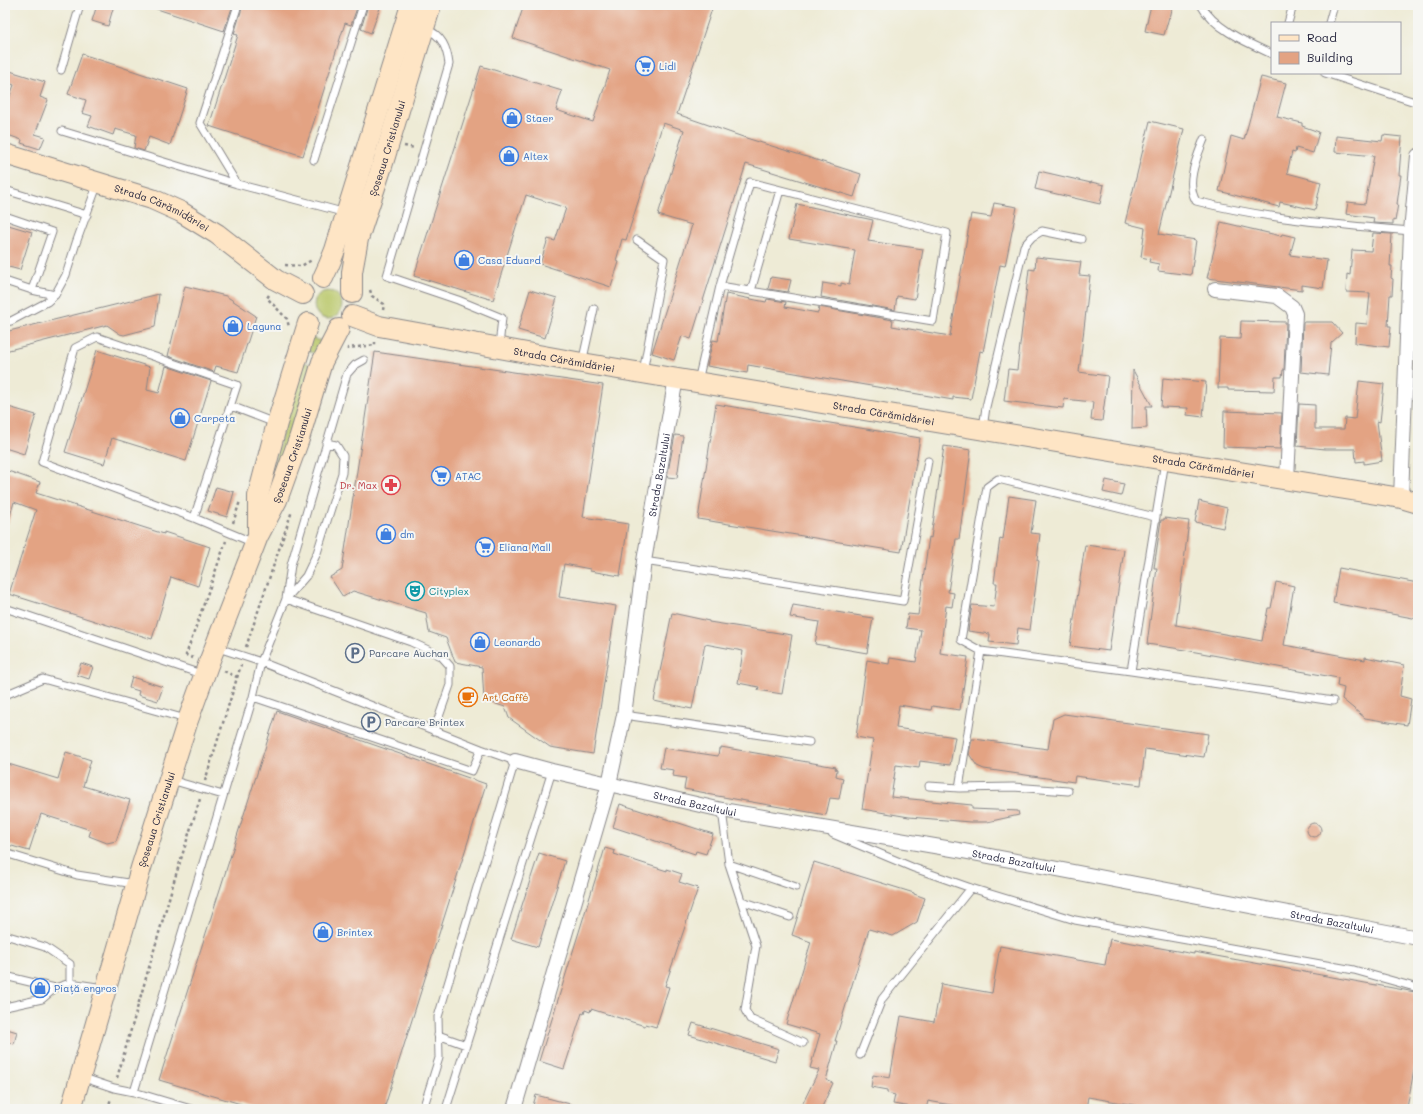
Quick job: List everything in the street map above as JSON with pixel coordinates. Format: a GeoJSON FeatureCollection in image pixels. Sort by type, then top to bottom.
{"type":"FeatureCollection","features":[{"type":"Feature","properties":{"kind":"street","name":"Șoseaua Cristianului"},"geometry":{"type":"LineString","coordinates":[[322,278],[329,265],[346,213],[411,5]]}},
{"type":"Feature","properties":{"kind":"street","name":"Șoseaua Cristianului"},"geometry":{"type":"LineString","coordinates":[[359,288],[353,266],[358,239],[431,5]]}},
{"type":"Feature","properties":{"kind":"street","name":"Strada Cărămidăriei"},"geometry":{"type":"LineString","coordinates":[[5,154],[152,199],[181,212],[217,234],[276,280],[303,294]]}},
{"type":"Feature","properties":{"kind":"street"},"geometry":{"type":"LineString","coordinates":[[1410,500],[1410,231],[1418,156]]}},
{"type":"Feature","properties":{"kind":"street"},"geometry":{"type":"LineString","coordinates":[[322,278],[330,278],[359,288],[345,322],[331,331],[322,331],[314,328],[303,316],[300,308],[303,294],[312,282],[322,278]]}},
{"type":"Feature","properties":{"kind":"street"},"geometry":{"type":"LineString","coordinates":[[1215,289],[1277,296],[1292,307],[1295,314],[1287,479]]}},
{"type":"Feature","properties":{"kind":"street","name":"Șoseaua Cristianului"},"geometry":{"type":"LineString","coordinates":[[71,1109],[137,884],[188,720],[257,540],[277,500],[299,439],[322,362],[345,322]]}},
{"type":"Feature","properties":{"kind":"street","name":"Strada Cărămidăriei"},"geometry":{"type":"LineString","coordinates":[[345,322],[378,326],[582,363],[1410,500]]}},
{"type":"Feature","properties":{"kind":"street","name":"Șoseaua Cristianului"},"geometry":{"type":"LineString","coordinates":[[257,540],[258,496],[277,423],[308,323]]}},
{"type":"Feature","properties":{"kind":"street","name":"Strada Bazaltului"},"geometry":{"type":"LineString","coordinates":[[514,1109],[609,784],[624,715],[644,561],[676,378]]}},
{"type":"Feature","properties":{"kind":"street","name":"Strada Bazaltului"},"geometry":{"type":"LineString","coordinates":[[515,760],[552,771],[722,810],[958,850],[1418,938]]}},
{"type":"Feature","properties":{"kind":"lane"},"geometry":{"type":"LineString","coordinates":[[62,70],[80,5]]}},
{"type":"Feature","properties":{"kind":"lane"},"geometry":{"type":"LineString","coordinates":[[237,184],[200,123],[238,5]]}},
{"type":"Feature","properties":{"kind":"lane"},"geometry":{"type":"LineString","coordinates":[[314,160],[364,5]]}},
{"type":"Feature","properties":{"kind":"lane"},"geometry":{"type":"LineString","coordinates":[[1201,5],[1205,13],[1226,30],[1249,44],[1271,54]]}},
{"type":"Feature","properties":{"kind":"lane"},"geometry":{"type":"LineString","coordinates":[[1288,22],[1293,5]]}},
{"type":"Feature","properties":{"kind":"lane"},"geometry":{"type":"LineString","coordinates":[[1329,22],[1334,5]]}},
{"type":"Feature","properties":{"kind":"lane"},"geometry":{"type":"LineString","coordinates":[[424,28],[439,36],[448,54],[450,64],[386,276],[458,300],[502,318],[499,348]]}},
{"type":"Feature","properties":{"kind":"lane"},"geometry":{"type":"LineString","coordinates":[[1328,74],[1418,103]]}},
{"type":"Feature","properties":{"kind":"lane"},"geometry":{"type":"LineString","coordinates":[[62,131],[237,184],[346,213]]}},
{"type":"Feature","properties":{"kind":"lane"},"geometry":{"type":"LineString","coordinates":[[1204,139],[1193,172],[1192,188],[1193,196],[1196,201],[1222,208],[1327,224],[1410,231]]}},
{"type":"Feature","properties":{"kind":"lane"},"geometry":{"type":"LineString","coordinates":[[698,381],[720,286],[750,182],[947,233],[933,322],[720,286]]}},
{"type":"Feature","properties":{"kind":"lane"},"geometry":{"type":"LineString","coordinates":[[5,322],[11,321],[47,302],[55,295],[66,275],[98,183]]}},
{"type":"Feature","properties":{"kind":"lane"},"geometry":{"type":"LineString","coordinates":[[5,190],[87,215]]}},
{"type":"Feature","properties":{"kind":"lane"},"geometry":{"type":"LineString","coordinates":[[751,291],[780,190]]}},
{"type":"Feature","properties":{"kind":"lane"},"geometry":{"type":"LineString","coordinates":[[5,216],[52,232],[32,290]]}},
{"type":"Feature","properties":{"kind":"lane"},"geometry":{"type":"LineString","coordinates":[[983,430],[986,407],[1024,246],[1032,237],[1042,231],[1081,239]]}},
{"type":"Feature","properties":{"kind":"lane"},"geometry":{"type":"LineString","coordinates":[[637,240],[664,259],[643,372]]}},
{"type":"Feature","properties":{"kind":"lane"},"geometry":{"type":"LineString","coordinates":[[5,281],[32,290],[55,295]]}},
{"type":"Feature","properties":{"kind":"lane"},"geometry":{"type":"LineString","coordinates":[[582,363],[594,309]]}},
{"type":"Feature","properties":{"kind":"lane"},"geometry":{"type":"LineString","coordinates":[[194,518],[237,385],[97,337],[75,348],[42,462],[194,518],[229,533],[257,540]]}},
{"type":"Feature","properties":{"kind":"lane"},"geometry":{"type":"LineString","coordinates":[[134,1092],[252,697],[261,662],[286,600],[291,565],[346,374],[355,365],[364,360]]}},
{"type":"Feature","properties":{"kind":"lane"},"geometry":{"type":"LineString","coordinates":[[231,406],[277,423]]}},
{"type":"Feature","properties":{"kind":"lane"},"geometry":{"type":"LineString","coordinates":[[286,600],[306,576],[317,553],[342,473],[343,456],[336,445],[326,443]]}},
{"type":"Feature","properties":{"kind":"lane"},"geometry":{"type":"LineString","coordinates":[[1131,671],[1165,460]]}},
{"type":"Feature","properties":{"kind":"lane"},"geometry":{"type":"LineString","coordinates":[[644,561],[903,601],[928,461]]}},
{"type":"Feature","properties":{"kind":"lane"},"geometry":{"type":"LineString","coordinates":[[1155,517],[998,479],[987,487],[961,640],[981,651],[1131,671],[1333,701]]}},
{"type":"Feature","properties":{"kind":"lane"},"geometry":{"type":"LineString","coordinates":[[286,600],[411,642],[441,656],[450,666],[450,685],[434,731]]}},
{"type":"Feature","properties":{"kind":"lane"},"geometry":{"type":"LineString","coordinates":[[5,608],[209,662],[243,657],[261,662],[434,731],[515,760],[438,1017],[439,1058],[422,1109]]}},
{"type":"Feature","properties":{"kind":"lane"},"geometry":{"type":"LineString","coordinates":[[959,788],[981,651]]}},
{"type":"Feature","properties":{"kind":"lane"},"geometry":{"type":"LineString","coordinates":[[5,695],[43,679],[188,720]]}},
{"type":"Feature","properties":{"kind":"lane"},"geometry":{"type":"LineString","coordinates":[[252,697],[472,771],[482,749]]}},
{"type":"Feature","properties":{"kind":"lane"},"geometry":{"type":"LineString","coordinates":[[624,715],[809,742]]}},
{"type":"Feature","properties":{"kind":"lane"},"geometry":{"type":"LineString","coordinates":[[446,1109],[552,771]]}},
{"type":"Feature","properties":{"kind":"lane"},"geometry":{"type":"LineString","coordinates":[[169,779],[223,795]]}},
{"type":"Feature","properties":{"kind":"lane"},"geometry":{"type":"LineString","coordinates":[[929,786],[959,788],[1013,787],[1068,791]]}},
{"type":"Feature","properties":{"kind":"lane"},"geometry":{"type":"LineString","coordinates":[[722,810],[729,864],[756,946],[744,1010],[750,1019],[803,1043]]}},
{"type":"Feature","properties":{"kind":"lane"},"geometry":{"type":"LineString","coordinates":[[815,826],[914,868],[971,888],[1075,920],[1354,970],[1418,988]]}},
{"type":"Feature","properties":{"kind":"lane"},"geometry":{"type":"LineString","coordinates":[[5,853],[77,875],[137,884]]}},
{"type":"Feature","properties":{"kind":"lane"},"geometry":{"type":"LineString","coordinates":[[729,864],[796,887]]}},
{"type":"Feature","properties":{"kind":"lane"},"geometry":{"type":"LineString","coordinates":[[860,1055],[882,999],[971,888]]}},
{"type":"Feature","properties":{"kind":"lane"},"geometry":{"type":"LineString","coordinates":[[742,901],[790,917]]}},
{"type":"Feature","properties":{"kind":"lane"},"geometry":{"type":"LineString","coordinates":[[5,935],[45,947],[70,964],[70,983]]}},
{"type":"Feature","properties":{"kind":"lane"},"geometry":{"type":"LineString","coordinates":[[5,976],[55,988]]}},
{"type":"Feature","properties":{"kind":"lane"},"geometry":{"type":"LineString","coordinates":[[5,1007],[42,1000],[55,988],[70,983],[106,989]]}},
{"type":"Feature","properties":{"kind":"lane"},"geometry":{"type":"LineString","coordinates":[[438,1035],[466,1045]]}},
{"type":"Feature","properties":{"kind":"lane"},"geometry":{"type":"LineString","coordinates":[[81,1077],[114,1088],[134,1092],[191,1109]]}},
{"type":"Feature","properties":{"kind":"path"},"geometry":{"type":"LineString","coordinates":[[401,152],[403,145]]}},
{"type":"Feature","properties":{"kind":"path"},"geometry":{"type":"LineString","coordinates":[[346,355],[348,348],[375,344],[384,304],[359,288]]}},
{"type":"Feature","properties":{"kind":"path"},"geometry":{"type":"LineString","coordinates":[[237,677],[209,662],[186,655],[242,495]]}},
{"type":"Feature","properties":{"kind":"path"},"geometry":{"type":"LineString","coordinates":[[108,1109],[174,881],[243,657],[293,508]]}},
{"type":"Feature","properties":{"kind":"green space"},"geometry":{"type":"Polygon","coordinates":[[[328,291],[338,295],[342,305],[338,315],[328,319],[318,315],[314,305],[318,295],[328,291]]]}},
{"type":"Feature","properties":{"kind":"green space"},"geometry":{"type":"Polygon","coordinates":[[[311,337],[324,341],[318,355],[308,351],[311,337]]]}},
{"type":"Feature","properties":{"kind":"green space"},"geometry":{"type":"Polygon","coordinates":[[[304,362],[314,366],[265,514],[271,471],[304,362]]]}},
{"type":"Feature","properties":{"kind":"building"},"geometry":{"type":"Polygon","coordinates":[[[97,5],[114,5],[108,26],[92,21],[97,5]]]}},
{"type":"Feature","properties":{"kind":"building"},"geometry":{"type":"Polygon","coordinates":[[[152,5],[233,5],[224,31],[151,7],[152,5]]]}},
{"type":"Feature","properties":{"kind":"building"},"geometry":{"type":"Polygon","coordinates":[[[243,5],[358,5],[351,25],[345,23],[303,156],[209,126],[238,35],[234,34],[243,5]]]}},
{"type":"Feature","properties":{"kind":"building"},"geometry":{"type":"Polygon","coordinates":[[[368,5],[381,5],[371,33],[361,29],[368,5]]]}},
{"type":"Feature","properties":{"kind":"building"},"geometry":{"type":"Polygon","coordinates":[[[524,5],[701,5],[712,9],[677,114],[743,137],[861,174],[854,197],[746,164],[691,339],[682,336],[674,360],[652,353],[692,225],[658,215],[684,130],[663,123],[626,240],[622,239],[616,261],[619,262],[611,287],[540,264],[548,239],[555,241],[566,208],[526,195],[493,300],[414,276],[481,66],[562,91],[556,110],[593,122],[610,70],[513,38],[524,5]]]}},
{"type":"Feature","properties":{"kind":"building"},"geometry":{"type":"Polygon","coordinates":[[[1151,5],[1173,5],[1164,35],[1145,31],[1151,5]]]}},
{"type":"Feature","properties":{"kind":"building"},"geometry":{"type":"Polygon","coordinates":[[[82,54],[188,89],[170,145],[149,137],[144,151],[134,148],[136,135],[115,129],[113,135],[88,126],[92,116],[82,113],[86,100],[68,94],[82,54]]]}},
{"type":"Feature","properties":{"kind":"building"},"geometry":{"type":"Polygon","coordinates":[[[10,71],[45,82],[40,97],[48,100],[35,134],[45,137],[40,149],[21,143],[22,140],[5,134],[5,109],[14,85],[7,82],[10,71]]]}},
{"type":"Feature","properties":{"kind":"building"},"geometry":{"type":"Polygon","coordinates":[[[1261,77],[1286,83],[1277,117],[1302,123],[1302,126],[1319,132],[1313,153],[1296,148],[1295,153],[1292,152],[1287,173],[1321,182],[1315,210],[1280,202],[1279,207],[1219,191],[1231,136],[1244,140],[1261,77]]]}},
{"type":"Feature","properties":{"kind":"building"},"geometry":{"type":"Polygon","coordinates":[[[1150,121],[1184,129],[1159,234],[1196,240],[1191,275],[1158,271],[1159,264],[1149,262],[1150,259],[1141,257],[1145,228],[1125,223],[1150,121]]]}},
{"type":"Feature","properties":{"kind":"building"},"geometry":{"type":"Polygon","coordinates":[[[1383,135],[1402,137],[1399,175],[1401,175],[1398,204],[1395,221],[1393,220],[1393,224],[1373,223],[1374,218],[1346,214],[1348,202],[1365,204],[1374,156],[1335,152],[1336,136],[1382,141],[1383,135]]]}},
{"type":"Feature","properties":{"kind":"building"},"geometry":{"type":"Polygon","coordinates":[[[1039,171],[1104,185],[1100,204],[1035,189],[1039,171]]]}},
{"type":"Feature","properties":{"kind":"building"},"geometry":{"type":"Polygon","coordinates":[[[994,203],[1017,207],[1005,266],[1000,265],[983,352],[980,351],[971,399],[953,397],[953,400],[748,365],[747,373],[707,366],[713,340],[718,341],[726,294],[766,302],[767,299],[786,302],[785,307],[818,313],[819,307],[893,320],[892,326],[950,336],[971,214],[991,217],[994,203]]]}},
{"type":"Feature","properties":{"kind":"building"},"geometry":{"type":"Polygon","coordinates":[[[797,204],[873,220],[868,241],[923,249],[915,299],[897,296],[895,310],[821,297],[823,283],[841,286],[841,283],[849,285],[855,250],[789,239],[797,204]]]}},
{"type":"Feature","properties":{"kind":"building"},"geometry":{"type":"Polygon","coordinates":[[[1221,222],[1281,236],[1282,234],[1295,237],[1290,255],[1327,260],[1323,288],[1302,285],[1302,290],[1207,278],[1221,222]]]}},
{"type":"Feature","properties":{"kind":"building"},"geometry":{"type":"Polygon","coordinates":[[[5,224],[32,232],[20,270],[5,266],[5,224]]]}},
{"type":"Feature","properties":{"kind":"building"},"geometry":{"type":"Polygon","coordinates":[[[1373,233],[1392,234],[1390,266],[1392,266],[1391,278],[1393,279],[1392,295],[1390,295],[1388,326],[1391,326],[1389,347],[1355,343],[1356,323],[1367,324],[1370,293],[1346,292],[1347,274],[1350,275],[1352,250],[1371,251],[1373,233]]]}},
{"type":"Feature","properties":{"kind":"building"},"geometry":{"type":"Polygon","coordinates":[[[1036,257],[1081,262],[1079,275],[1090,276],[1079,372],[1108,376],[1102,421],[1091,420],[1093,402],[1064,399],[1063,408],[1004,401],[1008,369],[1017,370],[1029,269],[1035,270],[1036,257]]]}},
{"type":"Feature","properties":{"kind":"building"},"geometry":{"type":"Polygon","coordinates":[[[771,277],[791,280],[788,292],[768,289],[771,277]]]}},
{"type":"Feature","properties":{"kind":"building"},"geometry":{"type":"Polygon","coordinates":[[[185,286],[226,296],[256,316],[238,372],[216,366],[214,372],[168,356],[185,286]]]}},
{"type":"Feature","properties":{"kind":"building"},"geometry":{"type":"Polygon","coordinates":[[[530,290],[557,298],[545,338],[518,330],[530,290]]]}},
{"type":"Feature","properties":{"kind":"building"},"geometry":{"type":"Polygon","coordinates":[[[159,294],[155,327],[124,335],[107,325],[5,351],[5,332],[159,294]]]}},
{"type":"Feature","properties":{"kind":"building"},"geometry":{"type":"Polygon","coordinates":[[[1241,321],[1286,322],[1284,370],[1282,377],[1275,377],[1274,391],[1228,390],[1228,388],[1218,388],[1220,338],[1240,339],[1241,321]]]}},
{"type":"Feature","properties":{"kind":"building"},"geometry":{"type":"Polygon","coordinates":[[[1303,322],[1332,322],[1342,333],[1331,343],[1328,375],[1301,372],[1303,322]]]}},
{"type":"Feature","properties":{"kind":"building"},"geometry":{"type":"Polygon","coordinates":[[[97,350],[150,367],[147,390],[159,393],[166,366],[211,381],[186,461],[112,438],[104,464],[65,452],[97,350]]]}},
{"type":"Feature","properties":{"kind":"building","name":"Eliana Mall"},"geometry":{"type":"Polygon","coordinates":[[[375,352],[603,385],[583,517],[628,524],[620,576],[590,571],[590,569],[564,564],[559,597],[616,606],[593,754],[550,747],[509,718],[505,707],[484,700],[482,667],[455,662],[446,638],[429,632],[426,613],[353,591],[343,597],[330,577],[342,570],[375,352]]]}},
{"type":"Feature","properties":{"kind":"building"},"geometry":{"type":"Polygon","coordinates":[[[1133,370],[1152,406],[1146,406],[1147,428],[1132,429],[1133,370]]]}},
{"type":"Feature","properties":{"kind":"building"},"geometry":{"type":"Polygon","coordinates":[[[1163,378],[1206,382],[1203,417],[1187,415],[1188,408],[1161,407],[1163,378]]]}},
{"type":"Feature","properties":{"kind":"building"},"geometry":{"type":"Polygon","coordinates":[[[1359,381],[1384,384],[1380,422],[1377,421],[1382,461],[1364,464],[1364,461],[1356,462],[1355,449],[1325,449],[1297,446],[1299,404],[1315,405],[1315,429],[1344,429],[1345,418],[1355,419],[1359,381]]]}},
{"type":"Feature","properties":{"kind":"building"},"geometry":{"type":"Polygon","coordinates":[[[716,404],[920,438],[901,552],[698,519],[716,404]]]}},
{"type":"Feature","properties":{"kind":"building"},"geometry":{"type":"Polygon","coordinates":[[[5,406],[36,415],[24,454],[5,448],[5,406]]]}},
{"type":"Feature","properties":{"kind":"building"},"geometry":{"type":"Polygon","coordinates":[[[1224,411],[1282,413],[1280,449],[1223,447],[1224,411]]]}},
{"type":"Feature","properties":{"kind":"building"},"geometry":{"type":"Polygon","coordinates":[[[675,435],[683,436],[677,478],[667,477],[675,435]]]}},
{"type":"Feature","properties":{"kind":"building"},"geometry":{"type":"Polygon","coordinates":[[[944,446],[971,450],[959,539],[956,539],[948,592],[954,593],[952,607],[946,606],[940,653],[968,657],[960,710],[932,706],[931,710],[899,705],[896,728],[955,737],[950,765],[920,761],[919,768],[896,765],[891,797],[972,805],[972,809],[1018,811],[1019,815],[987,822],[909,817],[862,809],[873,740],[856,737],[867,660],[889,664],[890,658],[916,662],[921,630],[906,628],[908,614],[918,615],[944,446]]]}},
{"type":"Feature","properties":{"kind":"building"},"geometry":{"type":"Polygon","coordinates":[[[5,470],[40,482],[36,493],[164,534],[164,532],[210,547],[198,586],[171,577],[152,639],[9,594],[36,510],[14,502],[8,523],[5,523],[5,470]]]}},
{"type":"Feature","properties":{"kind":"building"},"geometry":{"type":"Polygon","coordinates":[[[1106,480],[1124,484],[1121,496],[1103,492],[1106,480]]]}},
{"type":"Feature","properties":{"kind":"building"},"geometry":{"type":"Polygon","coordinates":[[[216,487],[234,492],[227,517],[208,511],[216,487]]]}},
{"type":"Feature","properties":{"kind":"building"},"geometry":{"type":"Polygon","coordinates":[[[1009,496],[1036,500],[1031,533],[1040,534],[1037,560],[1039,561],[1030,630],[1018,628],[1016,645],[989,642],[990,634],[968,631],[972,605],[994,607],[997,583],[994,583],[1000,538],[1003,539],[1009,496]]]}},
{"type":"Feature","properties":{"kind":"building"},"geometry":{"type":"Polygon","coordinates":[[[1199,501],[1227,508],[1223,528],[1195,522],[1199,501]]]}},
{"type":"Feature","properties":{"kind":"building"},"geometry":{"type":"Polygon","coordinates":[[[1164,518],[1189,521],[1176,625],[1262,641],[1268,608],[1271,608],[1276,582],[1294,586],[1284,645],[1365,660],[1365,657],[1404,665],[1400,696],[1411,699],[1407,725],[1365,718],[1342,699],[1344,688],[1337,686],[1338,678],[1147,644],[1157,568],[1154,568],[1161,520],[1164,520],[1164,518]]]}},
{"type":"Feature","properties":{"kind":"building"},"geometry":{"type":"Polygon","coordinates":[[[1085,545],[1124,550],[1109,651],[1070,646],[1085,545]]]}},
{"type":"Feature","properties":{"kind":"building"},"geometry":{"type":"Polygon","coordinates":[[[1339,568],[1418,583],[1418,619],[1333,603],[1339,568]]]}},
{"type":"Feature","properties":{"kind":"building"},"geometry":{"type":"Polygon","coordinates":[[[793,605],[873,618],[867,653],[815,644],[819,622],[790,617],[793,605]]]}},
{"type":"Feature","properties":{"kind":"building"},"geometry":{"type":"Polygon","coordinates":[[[672,613],[709,622],[792,635],[782,694],[758,690],[759,687],[738,683],[743,651],[705,644],[692,709],[654,701],[672,613]]]}},
{"type":"Feature","properties":{"kind":"building"},"geometry":{"type":"Polygon","coordinates":[[[81,663],[93,667],[89,679],[77,675],[81,663]]]}},
{"type":"Feature","properties":{"kind":"building"},"geometry":{"type":"Polygon","coordinates":[[[132,677],[163,687],[158,701],[138,695],[139,691],[129,688],[132,677]]]}},
{"type":"Feature","properties":{"kind":"building","name":"Brintex"},"geometry":{"type":"Polygon","coordinates":[[[277,711],[486,784],[384,1109],[258,1109],[159,1080],[277,711]]]}},
{"type":"Feature","properties":{"kind":"building"},"geometry":{"type":"Polygon","coordinates":[[[1064,714],[1208,734],[1204,757],[1145,749],[1141,785],[1075,776],[1074,782],[984,769],[977,766],[969,754],[972,739],[1048,749],[1053,719],[1064,714]]]}},
{"type":"Feature","properties":{"kind":"building"},"geometry":{"type":"Polygon","coordinates":[[[721,747],[836,767],[836,776],[843,778],[839,799],[830,798],[826,815],[684,789],[686,778],[673,776],[674,770],[660,768],[664,748],[718,756],[719,749],[721,749],[721,747]]]}},
{"type":"Feature","properties":{"kind":"building"},"geometry":{"type":"Polygon","coordinates":[[[66,752],[91,760],[83,786],[130,800],[116,841],[107,843],[89,836],[91,830],[41,814],[29,851],[5,844],[5,763],[58,779],[66,752]]]}},
{"type":"Feature","properties":{"kind":"building"},"geometry":{"type":"Polygon","coordinates":[[[620,804],[713,834],[706,854],[696,851],[695,854],[613,827],[620,804]]]}},
{"type":"Feature","properties":{"kind":"building"},"geometry":{"type":"Polygon","coordinates":[[[1311,823],[1317,823],[1321,827],[1321,833],[1317,837],[1311,837],[1307,833],[1307,827],[1311,823]]]}},
{"type":"Feature","properties":{"kind":"building"},"geometry":{"type":"Polygon","coordinates":[[[605,848],[615,851],[614,854],[667,871],[667,869],[682,874],[679,882],[698,888],[665,986],[669,987],[656,1027],[646,1024],[645,1026],[591,1009],[590,1012],[585,1010],[584,1014],[582,1013],[564,1069],[539,1061],[605,848]]]}},
{"type":"Feature","properties":{"kind":"building"},"geometry":{"type":"Polygon","coordinates":[[[539,853],[565,861],[538,947],[511,939],[539,853]]]}},
{"type":"Feature","properties":{"kind":"building"},"geometry":{"type":"Polygon","coordinates":[[[814,862],[914,893],[925,898],[917,922],[893,936],[869,929],[835,1041],[837,1041],[826,1080],[833,1083],[821,1109],[800,1109],[819,1070],[810,1068],[820,1034],[786,1024],[811,942],[792,935],[814,862]]]}},
{"type":"Feature","properties":{"kind":"building"},"geometry":{"type":"Polygon","coordinates":[[[1110,939],[1194,954],[1194,952],[1415,992],[1414,997],[1418,998],[1418,1048],[1407,1108],[1157,1109],[1088,1097],[1086,1109],[974,1109],[928,1101],[926,1109],[924,1109],[893,1104],[895,1095],[887,1093],[887,1090],[871,1087],[873,1075],[890,1078],[901,1016],[934,1022],[941,984],[992,993],[1000,946],[1105,965],[1110,939]]]}},
{"type":"Feature","properties":{"kind":"building"},"geometry":{"type":"Polygon","coordinates":[[[693,1023],[779,1049],[775,1061],[689,1035],[693,1023]]]}},
{"type":"Feature","properties":{"kind":"building"},"geometry":{"type":"Polygon","coordinates":[[[7,1029],[17,1032],[14,1044],[5,1041],[7,1029]]]}},
{"type":"Feature","properties":{"kind":"building"},"geometry":{"type":"Polygon","coordinates":[[[536,1095],[574,1105],[573,1109],[532,1109],[536,1095]]]}},
{"type":"Feature","properties":{"kind":"place","name":"Lidl"},"geometry":{"type":"Point","coordinates":[645,66]}},
{"type":"Feature","properties":{"kind":"place","name":"Staer"},"geometry":{"type":"Point","coordinates":[512,118]}},
{"type":"Feature","properties":{"kind":"place","name":"Altex"},"geometry":{"type":"Point","coordinates":[509,156]}},
{"type":"Feature","properties":{"kind":"place","name":"Casa Eduard"},"geometry":{"type":"Point","coordinates":[464,260]}},
{"type":"Feature","properties":{"kind":"place","name":"Laguna"},"geometry":{"type":"Point","coordinates":[233,326]}},
{"type":"Feature","properties":{"kind":"place","name":"Carpeta"},"geometry":{"type":"Point","coordinates":[180,418]}},
{"type":"Feature","properties":{"kind":"place","name":"ATAC"},"geometry":{"type":"Point","coordinates":[441,476]}},
{"type":"Feature","properties":{"kind":"place","name":"Dr. Max"},"geometry":{"type":"Point","coordinates":[391,485]}},
{"type":"Feature","properties":{"kind":"place","name":"dm"},"geometry":{"type":"Point","coordinates":[386,534]}},
{"type":"Feature","properties":{"kind":"place","name":"Eliana Mall"},"geometry":{"type":"Point","coordinates":[485,547]}},
{"type":"Feature","properties":{"kind":"place","name":"Cityplex"},"geometry":{"type":"Point","coordinates":[415,591]}},
{"type":"Feature","properties":{"kind":"place","name":"Leonardo"},"geometry":{"type":"Point","coordinates":[480,642]}},
{"type":"Feature","properties":{"kind":"place","name":"Parcare Auchan"},"geometry":{"type":"Point","coordinates":[355,653]}},
{"type":"Feature","properties":{"kind":"place","name":"Art Caffé"},"geometry":{"type":"Point","coordinates":[468,697]}},
{"type":"Feature","properties":{"kind":"place","name":"Parcare Brintex"},"geometry":{"type":"Point","coordinates":[371,722]}},
{"type":"Feature","properties":{"kind":"place","name":"Brintex"},"geometry":{"type":"Point","coordinates":[323,932]}},
{"type":"Feature","properties":{"kind":"place","name":"Piață engros"},"geometry":{"type":"Point","coordinates":[40,988]}}]}
